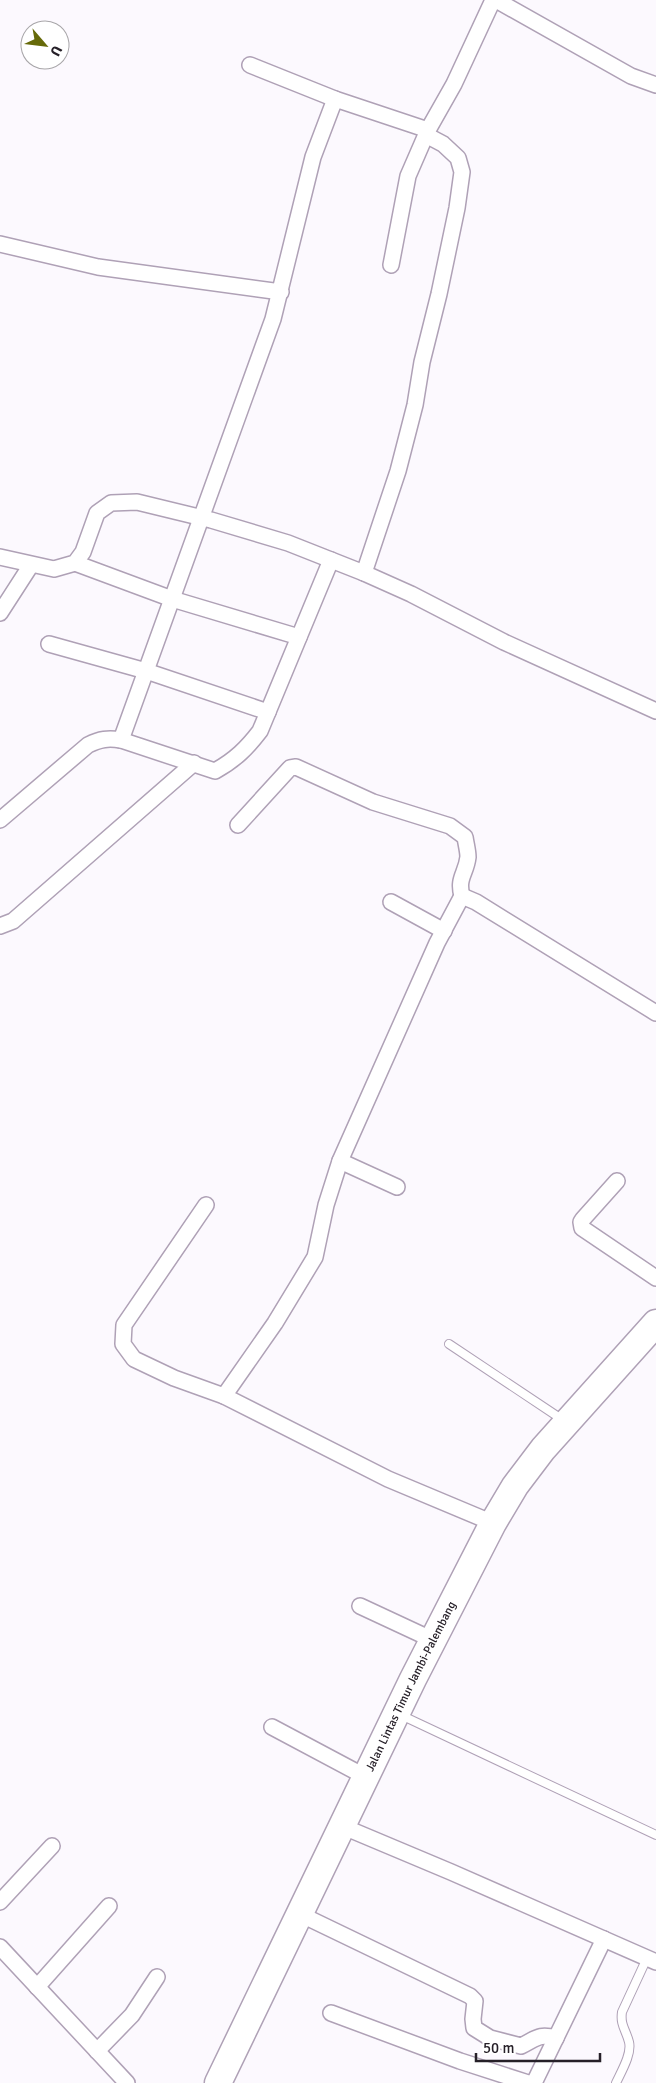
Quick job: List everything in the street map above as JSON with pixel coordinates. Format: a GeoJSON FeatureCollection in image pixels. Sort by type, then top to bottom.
{"type":"FeatureCollection","features":[{"type":"Feature","properties":{"kind":"highway","name":"Jalan Lintas Timur Jambi-Palembang"},"geometry":{"type":"LineString","coordinates":[[218,2083],[433,1640],[493,1523],[516,1486],[543,1449],[656,1323]]}},
{"type":"Feature","properties":{"kind":"highway","name":"Jalan Lintas Timur Jambi-Palembang"},"geometry":{"type":"LineString","coordinates":[[228,2083],[406,1717],[502,1528],[526,1490],[592,1407],[656,1335]]}},
{"type":"Feature","properties":{"kind":"street"},"geometry":{"type":"LineString","coordinates":[[391,265],[408,176],[427,132],[454,84],[495,0],[631,76],[656,85]]}},
{"type":"Feature","properties":{"kind":"street"},"geometry":{"type":"LineString","coordinates":[[250,65],[334,99],[427,132],[458,158],[462,172],[457,208],[410,423],[398,471],[364,573]]}},
{"type":"Feature","properties":{"kind":"street"},"geometry":{"type":"LineString","coordinates":[[121,740],[273,320],[313,157],[334,99]]}},
{"type":"Feature","properties":{"kind":"street"},"geometry":{"type":"LineString","coordinates":[[0,244],[98,267],[281,292]]}},
{"type":"Feature","properties":{"kind":"street"},"geometry":{"type":"LineString","coordinates":[[75,563],[83,552],[97,513],[111,503],[137,502],[202,518],[288,543],[364,573],[411,594],[504,642],[656,711]]}},
{"type":"Feature","properties":{"kind":"street"},"geometry":{"type":"LineString","coordinates":[[0,557],[54,568],[75,563],[172,599],[299,637]]}},
{"type":"Feature","properties":{"kind":"street"},"geometry":{"type":"LineString","coordinates":[[0,820],[88,745],[98,740],[108,738],[121,740],[215,771],[233,761],[246,749],[260,730],[331,560]]}},
{"type":"Feature","properties":{"kind":"street"},"geometry":{"type":"LineString","coordinates":[[0,613],[32,565]]}},
{"type":"Feature","properties":{"kind":"street"},"geometry":{"type":"LineString","coordinates":[[49,644],[146,671],[268,712]]}},
{"type":"Feature","properties":{"kind":"street"},"geometry":{"type":"LineString","coordinates":[[0,926],[13,921],[194,763]]}},
{"type":"Feature","properties":{"kind":"street"},"geometry":{"type":"LineString","coordinates":[[224,1396],[275,1322],[315,1257],[326,1205],[340,1161],[444,930],[462,896],[459,885],[468,858],[465,837],[450,826],[372,802],[296,767],[290,768],[238,825]]}},
{"type":"Feature","properties":{"kind":"street"},"geometry":{"type":"LineString","coordinates":[[462,896],[476,902],[656,1013]]}},
{"type":"Feature","properties":{"kind":"street"},"geometry":{"type":"LineString","coordinates":[[391,902],[444,930]]}},
{"type":"Feature","properties":{"kind":"street"},"geometry":{"type":"LineString","coordinates":[[340,1161],[397,1187]]}},
{"type":"Feature","properties":{"kind":"street"},"geometry":{"type":"LineString","coordinates":[[617,1180],[583,1219],[581,1225],[586,1231],[656,1278]]}},
{"type":"Feature","properties":{"kind":"street"},"geometry":{"type":"LineString","coordinates":[[206,1205],[124,1325],[123,1344],[134,1359],[174,1378],[224,1396],[388,1479],[493,1523]]}},
{"type":"Feature","properties":{"kind":"street"},"geometry":{"type":"LineString","coordinates":[[360,1606],[433,1640]]}},
{"type":"Feature","properties":{"kind":"street"},"geometry":{"type":"LineString","coordinates":[[272,1727],[366,1777]]}},
{"type":"Feature","properties":{"kind":"street"},"geometry":{"type":"LineString","coordinates":[[351,1830],[651,1960]]}},
{"type":"Feature","properties":{"kind":"street"},"geometry":{"type":"LineString","coordinates":[[0,1902],[52,1846]]}},
{"type":"Feature","properties":{"kind":"street"},"geometry":{"type":"LineString","coordinates":[[37,1987],[109,1906]]}},
{"type":"Feature","properties":{"kind":"street"},"geometry":{"type":"LineString","coordinates":[[308,1918],[470,1996],[475,2001],[474,2028],[480,2033],[521,2046],[535,2037],[556,2038]]}},
{"type":"Feature","properties":{"kind":"street"},"geometry":{"type":"LineString","coordinates":[[534,2083],[604,1940]]}},
{"type":"Feature","properties":{"kind":"street"},"geometry":{"type":"LineString","coordinates":[[0,1947],[127,2083]]}},
{"type":"Feature","properties":{"kind":"street"},"geometry":{"type":"LineString","coordinates":[[97,2051],[132,2014],[157,1977]]}},
{"type":"Feature","properties":{"kind":"street"},"geometry":{"type":"LineString","coordinates":[[331,2013],[460,2061],[528,2083]]}},
{"type":"Feature","properties":{"kind":"lane"},"geometry":{"type":"LineString","coordinates":[[449,1344],[566,1422]]}},
{"type":"Feature","properties":{"kind":"lane"},"geometry":{"type":"LineString","coordinates":[[406,1717],[656,1835]]}},
{"type":"Feature","properties":{"kind":"lane"},"geometry":{"type":"LineString","coordinates":[[616,2083],[629,2049],[629,2042],[620,2021],[622,2012],[651,1960]]}}]}
